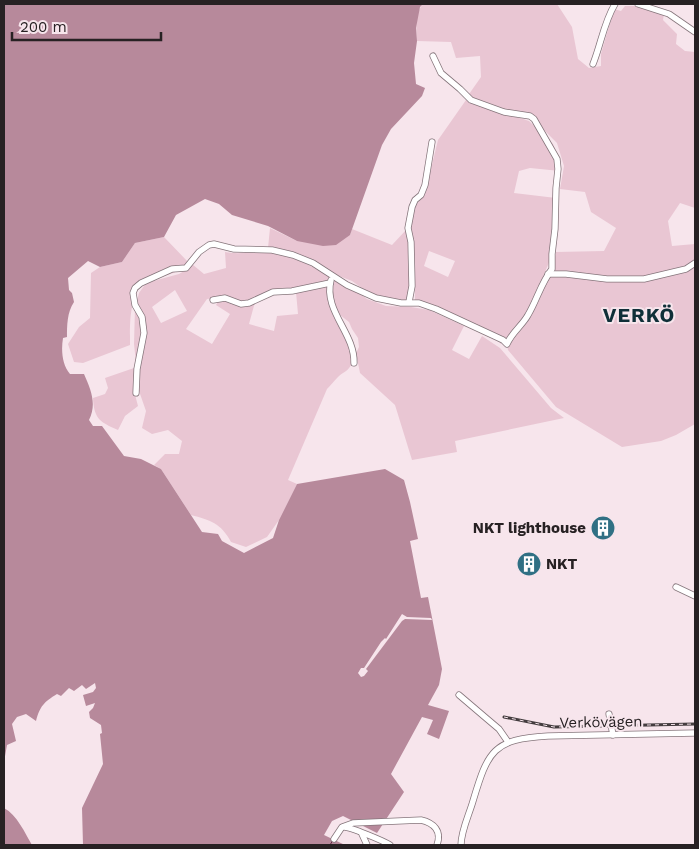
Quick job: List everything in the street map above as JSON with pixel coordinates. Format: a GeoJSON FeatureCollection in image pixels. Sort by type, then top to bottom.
{"type":"FeatureCollection","features":[{"type":"Feature","properties":{"kind":"street"},"geometry":{"type":"LineString","coordinates":[[593,64],[610,13],[615,4]]}},
{"type":"Feature","properties":{"kind":"street"},"geometry":{"type":"LineString","coordinates":[[638,4],[662,7],[695,32]]}},
{"type":"Feature","properties":{"kind":"street"},"geometry":{"type":"LineString","coordinates":[[136,393],[137,369],[144,333],[142,317],[134,304],[134,288],[172,268],[186,268],[205,247],[214,244],[234,249],[272,250],[293,255],[313,263],[347,285],[376,298],[401,303],[419,303],[503,340],[507,344],[516,329],[527,317],[552,269],[558,169],[556,159],[548,141],[534,119],[530,116],[504,112],[471,100],[441,73],[433,56]]}},
{"type":"Feature","properties":{"kind":"street"},"geometry":{"type":"LineString","coordinates":[[410,302],[412,286],[411,242],[408,228],[412,207],[415,200],[421,195],[425,184],[432,142]]}},
{"type":"Feature","properties":{"kind":"street"},"geometry":{"type":"LineString","coordinates":[[548,274],[566,274],[607,279],[644,279],[686,270],[695,263]]}},
{"type":"Feature","properties":{"kind":"street"},"geometry":{"type":"LineString","coordinates":[[332,276],[328,290],[329,299],[351,342],[354,363]]}},
{"type":"Feature","properties":{"kind":"street"},"geometry":{"type":"LineString","coordinates":[[213,300],[226,298],[241,304],[249,303],[273,292],[292,291],[330,283]]}},
{"type":"Feature","properties":{"kind":"street"},"geometry":{"type":"LineString","coordinates":[[676,587],[695,596]]}},
{"type":"Feature","properties":{"kind":"street"},"geometry":{"type":"LineString","coordinates":[[459,695],[499,730],[508,742],[496,749],[483,769],[461,845]]}},
{"type":"Feature","properties":{"kind":"street"},"geometry":{"type":"LineString","coordinates":[[609,714],[613,735]]}},
{"type":"Feature","properties":{"kind":"street","name":"Verkövägen"},"geometry":{"type":"LineString","coordinates":[[508,742],[524,737],[695,733]]}},
{"type":"Feature","properties":{"kind":"street"},"geometry":{"type":"LineString","coordinates":[[334,839],[342,828],[353,823],[420,820],[432,822],[436,827],[439,840],[437,845]]}},
{"type":"Feature","properties":{"kind":"street"},"geometry":{"type":"LineString","coordinates":[[342,828],[356,829],[362,834],[385,841],[390,845]]}},
{"type":"Feature","properties":{"kind":"street"},"geometry":{"type":"LineString","coordinates":[[362,834],[367,845]]}},
{"type":"Feature","properties":{"kind":"shaded area"},"geometry":{"type":"Polygon","coordinates":[[[4,4],[423,4],[420,7],[416,28],[417,41],[414,63],[416,84],[425,88],[422,96],[391,129],[382,145],[350,235],[336,245],[323,246],[297,241],[268,226],[232,215],[219,204],[205,199],[176,215],[164,237],[135,243],[122,262],[100,267],[88,261],[68,278],[69,290],[72,293],[74,302],[67,324],[67,337],[63,338],[62,347],[67,370],[70,374],[84,374],[89,386],[93,408],[89,420],[93,426],[102,426],[124,456],[141,459],[161,469],[202,532],[218,534],[222,541],[244,553],[273,538],[279,520],[297,484],[385,469],[404,480],[418,539],[410,541],[421,598],[428,597],[442,669],[439,685],[428,705],[449,711],[439,739],[427,734],[433,720],[422,717],[391,774],[404,792],[377,833],[343,816],[332,821],[324,835],[345,845],[83,845],[82,808],[103,764],[101,725],[90,718],[89,712],[95,703],[86,706],[83,695],[93,692],[96,688],[95,683],[86,689],[82,685],[74,691],[69,688],[61,696],[57,694],[41,708],[36,721],[26,714],[17,717],[12,724],[16,741],[7,745],[4,762],[4,4]]]}},
{"type":"Feature","properties":{"kind":"shaded area"},"geometry":{"type":"Polygon","coordinates":[[[423,4],[557,4],[572,27],[578,59],[589,68],[601,66],[601,54],[614,9],[621,11],[625,6],[635,6],[664,14],[663,20],[677,34],[676,44],[685,51],[695,52],[695,208],[680,203],[668,221],[672,246],[695,244],[695,424],[661,441],[622,447],[556,407],[508,350],[507,345],[527,323],[537,296],[554,262],[556,252],[604,251],[616,228],[591,212],[585,192],[560,189],[564,166],[557,143],[535,121],[489,103],[467,97],[481,77],[480,56],[456,58],[451,42],[417,41],[417,16],[423,4]]]}},
{"type":"Feature","properties":{"kind":"shaded area"},"geometry":{"type":"Polygon","coordinates":[[[466,100],[529,121],[553,144],[561,165],[560,171],[530,168],[519,171],[514,193],[556,198],[550,260],[529,311],[501,344],[495,338],[415,300],[410,226],[415,206],[423,196],[427,185],[438,140],[466,100]],[[429,251],[424,266],[448,277],[455,261],[429,251]]]}},
{"type":"Feature","properties":{"kind":"shaded area"},"geometry":{"type":"Polygon","coordinates":[[[270,228],[297,241],[350,235],[352,229],[392,245],[407,229],[411,256],[411,276],[405,302],[373,296],[352,281],[334,274],[320,265],[268,248],[270,228]]]}},
{"type":"Feature","properties":{"kind":"shaded area"},"geometry":{"type":"Polygon","coordinates":[[[164,237],[188,262],[174,273],[143,281],[133,304],[130,320],[130,345],[83,363],[74,362],[68,344],[79,327],[90,318],[91,273],[100,267],[122,262],[135,243],[164,237]]]}},
{"type":"Feature","properties":{"kind":"shaded area"},"geometry":{"type":"Polygon","coordinates":[[[225,252],[268,252],[291,257],[330,276],[329,282],[296,288],[275,289],[249,301],[241,302],[227,296],[207,299],[186,329],[212,344],[230,314],[216,305],[218,301],[224,299],[240,306],[255,302],[249,324],[274,331],[277,316],[298,314],[296,292],[328,285],[331,306],[353,354],[352,363],[349,368],[327,389],[288,480],[297,484],[279,520],[267,537],[246,547],[231,542],[223,530],[214,523],[191,515],[161,469],[154,465],[165,454],[179,454],[182,441],[168,430],[152,434],[142,428],[146,411],[139,391],[134,344],[135,308],[139,293],[146,283],[179,274],[192,264],[204,274],[226,268],[225,252]],[[175,290],[152,307],[161,323],[187,311],[175,290]]]}},
{"type":"Feature","properties":{"kind":"shaded area"},"geometry":{"type":"Polygon","coordinates":[[[334,279],[350,286],[367,299],[386,306],[429,310],[464,326],[452,350],[469,359],[482,336],[500,348],[551,408],[564,418],[455,441],[457,452],[412,460],[395,405],[360,373],[356,353],[359,347],[358,338],[349,322],[335,308],[331,291],[334,279]]]}},
{"type":"Feature","properties":{"kind":"shaded area"},"geometry":{"type":"Polygon","coordinates":[[[134,368],[134,391],[138,406],[125,416],[118,430],[99,419],[95,411],[93,398],[105,394],[108,388],[105,378],[134,368]]]}},
{"type":"Feature","properties":{"kind":"shaded area"},"geometry":{"type":"Polygon","coordinates":[[[4,808],[17,820],[32,845],[4,845],[4,808]]]}},
{"type":"Feature","properties":{"kind":"pier"},"geometry":{"type":"Polygon","coordinates":[[[402,614],[407,617],[431,618],[432,620],[405,619],[402,621],[366,669],[368,671],[361,677],[358,673],[361,668],[364,668],[402,614]]]}},
{"type":"Feature","properties":{"kind":"ferry route"},"geometry":{"type":"LineString","coordinates":[[330,845],[333,840]]}},
{"type":"Feature","properties":{"kind":"railway"},"geometry":{"type":"LineString","coordinates":[[504,717],[554,727],[695,724]]}},
{"type":"Feature","properties":{"kind":"place","name":"NKT lighthouse"},"geometry":{"type":"Point","coordinates":[603,528]}},
{"type":"Feature","properties":{"kind":"place","name":"NKT"},"geometry":{"type":"Point","coordinates":[529,564]}},
{"type":"Feature","properties":{"kind":"district","name":"VERKÖ"},"geometry":{"type":"Point","coordinates":[639,315]}}]}
